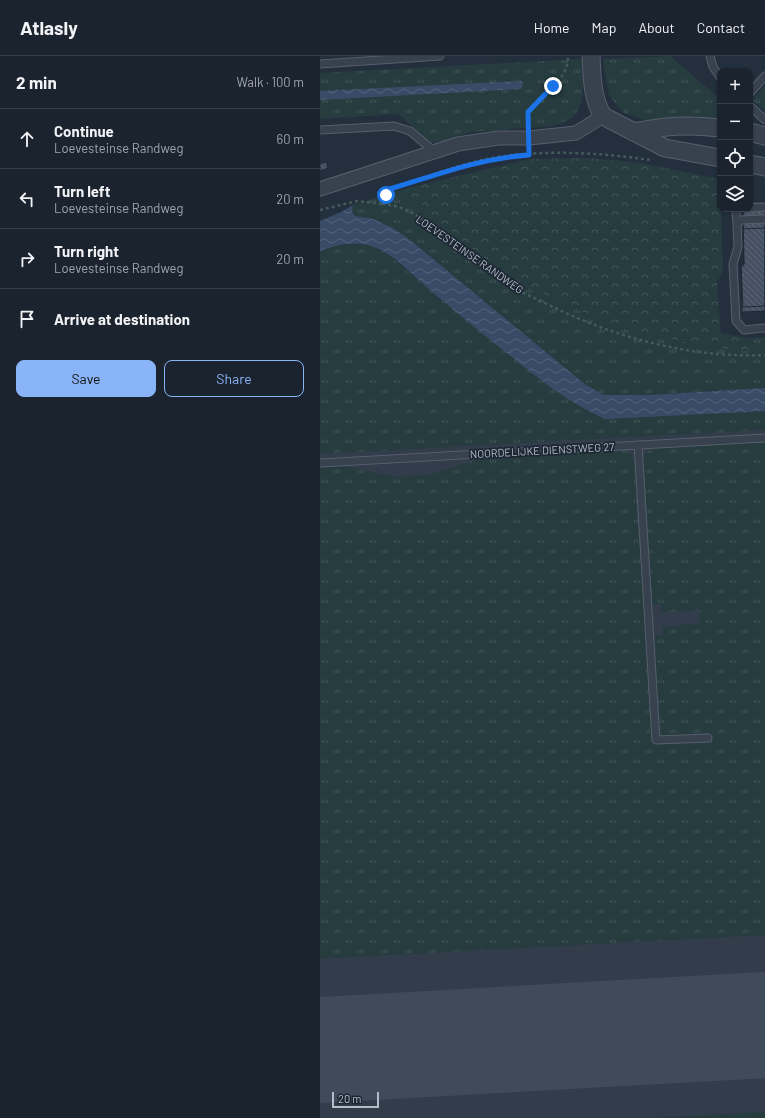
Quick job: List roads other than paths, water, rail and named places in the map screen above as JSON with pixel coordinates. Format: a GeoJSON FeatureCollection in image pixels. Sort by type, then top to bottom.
{"type":"FeatureCollection","features":[{"type":"Feature","properties":{"kind":"street"},"geometry":{"type":"LineString","coordinates":[[591,56],[593,86],[598,109],[603,116],[666,148],[717,157]]}},
{"type":"Feature","properties":{"kind":"street"},"geometry":{"type":"LineString","coordinates":[[320,188],[464,143],[498,138],[529,138],[576,133],[603,116]]}},
{"type":"Feature","properties":{"kind":"street"},"geometry":{"type":"LineString","coordinates":[[633,132],[685,125],[717,128]]}},
{"type":"Feature","properties":{"kind":"street"},"geometry":{"type":"LineString","coordinates":[[753,133],[765,136]]}},
{"type":"Feature","properties":{"kind":"street"},"geometry":{"type":"LineString","coordinates":[[753,165],[765,167]]}},
{"type":"Feature","properties":{"kind":"lane"},"geometry":{"type":"LineString","coordinates":[[320,64],[440,56]]}},
{"type":"Feature","properties":{"kind":"lane"},"geometry":{"type":"LineString","coordinates":[[710,56],[713,67],[717,73]]}},
{"type":"Feature","properties":{"kind":"lane"},"geometry":{"type":"LineString","coordinates":[[753,90],[765,76]]}},
{"type":"Feature","properties":{"kind":"lane"},"geometry":{"type":"LineString","coordinates":[[753,109],[765,120]]}},
{"type":"Feature","properties":{"kind":"lane"},"geometry":{"type":"LineString","coordinates":[[320,130],[394,126],[410,131],[435,152]]}},
{"type":"Feature","properties":{"kind":"lane"},"geometry":{"type":"LineString","coordinates":[[753,208],[765,207]]}},
{"type":"Feature","properties":{"kind":"lane"},"geometry":{"type":"LineString","coordinates":[[736,212],[738,247],[733,264],[736,321],[744,330],[765,328]]}},
{"type":"Feature","properties":{"kind":"lane"},"geometry":{"type":"LineString","coordinates":[[737,225],[741,220],[765,219]]}},
{"type":"Feature","properties":{"kind":"lane","name":"NOORDELIJKE DIENSTWEG 27"},"geometry":{"type":"LineString","coordinates":[[320,463],[765,438]]}},
{"type":"Feature","properties":{"kind":"lane"},"geometry":{"type":"LineString","coordinates":[[638,445],[656,740],[708,738]]}},
{"type":"Feature","properties":{"kind":"water"},"geometry":{"type":"Polygon","coordinates":[[[522,81],[523,85],[521,89],[320,100],[320,91],[522,81]]]}},
{"type":"Feature","properties":{"kind":"water"},"geometry":{"type":"Polygon","coordinates":[[[353,205],[352,212],[355,216],[373,219],[393,228],[410,240],[586,385],[604,395],[650,395],[765,388],[765,411],[605,419],[591,413],[566,398],[530,372],[388,254],[371,246],[358,244],[338,245],[320,251],[320,221],[353,205]]]}}]}
